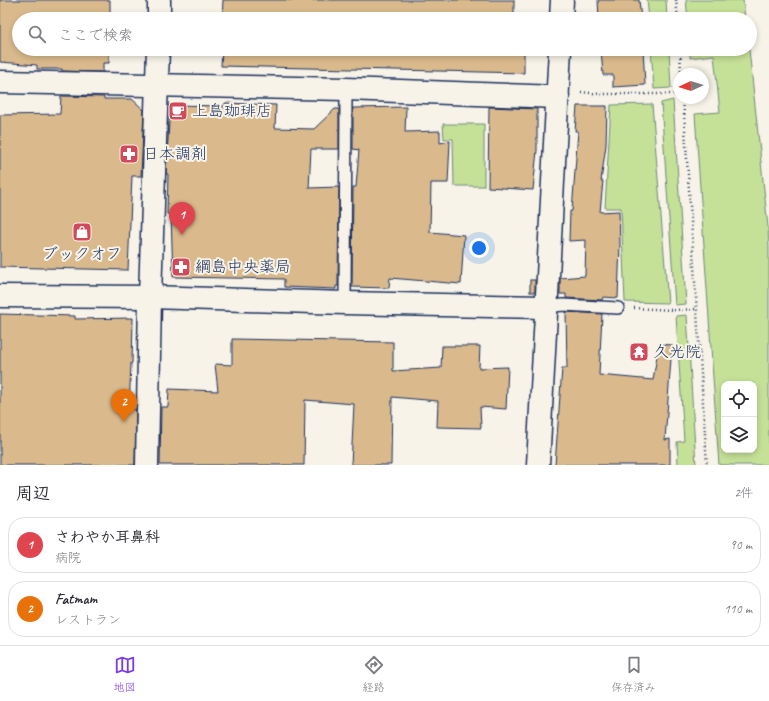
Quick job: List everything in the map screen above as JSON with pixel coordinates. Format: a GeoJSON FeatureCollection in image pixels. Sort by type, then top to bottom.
{"type":"FeatureCollection","features":[{"type":"Feature","properties":{"kind":"street"},"geometry":{"type":"LineString","coordinates":[[159,0],[159,12]]}},
{"type":"Feature","properties":{"kind":"street"},"geometry":{"type":"LineString","coordinates":[[561,12],[562,0]]}},
{"type":"Feature","properties":{"kind":"street"},"geometry":{"type":"LineString","coordinates":[[147,465],[150,297],[158,56]]}},
{"type":"Feature","properties":{"kind":"street"},"geometry":{"type":"LineString","coordinates":[[538,465],[560,56]]}},
{"type":"Feature","properties":{"kind":"street"},"geometry":{"type":"LineString","coordinates":[[0,82],[558,93]]}},
{"type":"Feature","properties":{"kind":"street"},"geometry":{"type":"LineString","coordinates":[[0,296],[150,297],[546,307]]}},
{"type":"Feature","properties":{"kind":"lane"},"geometry":{"type":"LineString","coordinates":[[345,303],[346,89]]}},
{"type":"Feature","properties":{"kind":"lane"},"geometry":{"type":"LineString","coordinates":[[546,307],[563,305],[618,308]]}},
{"type":"Feature","properties":{"kind":"path"},"geometry":{"type":"LineString","coordinates":[[676,0],[677,12]]}},
{"type":"Feature","properties":{"kind":"path"},"geometry":{"type":"LineString","coordinates":[[680,56],[681,68]]}},
{"type":"Feature","properties":{"kind":"path"},"geometry":{"type":"LineString","coordinates":[[558,93],[673,94]]}},
{"type":"Feature","properties":{"kind":"path"},"geometry":{"type":"LineString","coordinates":[[683,104],[707,465]]}},
{"type":"Feature","properties":{"kind":"path"},"geometry":{"type":"LineString","coordinates":[[618,308],[672,310],[697,309]]}},
{"type":"Feature","properties":{"kind":"green space"},"geometry":{"type":"Polygon","coordinates":[[[647,0],[666,0],[667,12],[648,12],[647,0]]]}},
{"type":"Feature","properties":{"kind":"green space"},"geometry":{"type":"Polygon","coordinates":[[[686,0],[743,0],[744,12],[687,12],[686,0]]]}},
{"type":"Feature","properties":{"kind":"green space"},"geometry":{"type":"Polygon","coordinates":[[[652,56],[669,56],[671,88],[654,89],[652,56]]]}},
{"type":"Feature","properties":{"kind":"green space"},"geometry":{"type":"Polygon","coordinates":[[[690,56],[706,56],[690,58],[690,56]]]}},
{"type":"Feature","properties":{"kind":"green space"},"geometry":{"type":"Polygon","coordinates":[[[714,56],[750,56],[769,248],[769,465],[719,465],[695,114],[720,112],[714,56]]]}},
{"type":"Feature","properties":{"kind":"green space"},"geometry":{"type":"Polygon","coordinates":[[[673,100],[686,304],[675,305],[661,103],[673,100]]]}},
{"type":"Feature","properties":{"kind":"green space"},"geometry":{"type":"Polygon","coordinates":[[[652,104],[668,303],[625,302],[621,208],[605,208],[611,105],[652,104]]]}},
{"type":"Feature","properties":{"kind":"green space"},"geometry":{"type":"Polygon","coordinates":[[[443,124],[484,124],[484,186],[454,186],[453,139],[444,139],[443,124]]]}},
{"type":"Feature","properties":{"kind":"green space"},"geometry":{"type":"Polygon","coordinates":[[[687,315],[696,465],[678,465],[677,442],[684,441],[676,316],[687,315]]]}},
{"type":"Feature","properties":{"kind":"building"},"geometry":{"type":"Polygon","coordinates":[[[0,0],[110,0],[110,12],[12,12],[12,56],[109,56],[109,63],[103,63],[103,72],[37,69],[37,65],[0,62],[0,0]]]}},
{"type":"Feature","properties":{"kind":"building"},"geometry":{"type":"Polygon","coordinates":[[[223,0],[514,0],[514,12],[222,12],[223,0]]]}},
{"type":"Feature","properties":{"kind":"building"},"geometry":{"type":"Polygon","coordinates":[[[598,0],[639,0],[640,12],[599,12],[598,0]]]}},
{"type":"Feature","properties":{"kind":"building"},"geometry":{"type":"Polygon","coordinates":[[[222,56],[524,56],[524,73],[221,66],[222,56]]]}},
{"type":"Feature","properties":{"kind":"building"},"geometry":{"type":"Polygon","coordinates":[[[602,56],[643,56],[645,85],[613,87],[613,75],[603,75],[602,56]]]}},
{"type":"Feature","properties":{"kind":"building"},"geometry":{"type":"Polygon","coordinates":[[[61,96],[132,99],[144,110],[141,176],[132,176],[128,270],[0,267],[0,115],[60,114],[61,96]]]}},
{"type":"Feature","properties":{"kind":"building"},"geometry":{"type":"Polygon","coordinates":[[[225,103],[276,105],[275,128],[314,129],[335,109],[339,109],[339,149],[311,149],[309,188],[339,187],[338,286],[336,286],[336,289],[284,287],[284,279],[173,277],[171,214],[167,214],[168,174],[166,174],[170,105],[225,106],[225,103]]]}},
{"type":"Feature","properties":{"kind":"building"},"geometry":{"type":"Polygon","coordinates":[[[577,106],[607,106],[606,145],[601,181],[603,181],[600,212],[619,211],[620,244],[618,298],[603,297],[602,300],[566,298],[566,294],[560,294],[560,278],[585,276],[586,240],[569,241],[570,211],[572,211],[578,131],[575,131],[577,106]]]}},
{"type":"Feature","properties":{"kind":"building"},"geometry":{"type":"Polygon","coordinates":[[[406,107],[405,132],[440,131],[440,143],[450,141],[448,183],[431,183],[430,232],[464,235],[461,284],[390,278],[389,288],[352,287],[353,187],[356,187],[359,150],[353,149],[353,108],[406,107]]]}},
{"type":"Feature","properties":{"kind":"building"},"geometry":{"type":"Polygon","coordinates":[[[489,107],[537,109],[537,150],[533,190],[488,187],[489,107]]]}},
{"type":"Feature","properties":{"kind":"building"},"geometry":{"type":"Polygon","coordinates":[[[530,280],[535,280],[535,292],[530,292],[530,280]]]}},
{"type":"Feature","properties":{"kind":"building"},"geometry":{"type":"Polygon","coordinates":[[[566,312],[602,314],[599,375],[653,380],[659,344],[672,345],[665,440],[670,439],[670,465],[555,465],[562,368],[567,368],[566,312]]]}},
{"type":"Feature","properties":{"kind":"building"},"geometry":{"type":"Polygon","coordinates":[[[0,314],[75,316],[75,319],[133,318],[129,410],[136,409],[135,465],[0,465],[0,314]]]}},
{"type":"Feature","properties":{"kind":"building"},"geometry":{"type":"Polygon","coordinates":[[[232,339],[393,342],[393,371],[441,368],[442,346],[480,346],[479,368],[508,367],[506,409],[480,407],[481,428],[437,427],[438,401],[392,397],[391,465],[351,465],[354,404],[305,400],[304,465],[160,465],[161,407],[168,407],[169,389],[218,391],[215,364],[232,365],[232,339]]]}},
{"type":"Feature","properties":{"kind":"place","name":"上島珈琲店"},"geometry":{"type":"Point","coordinates":[178,111]}},
{"type":"Feature","properties":{"kind":"place","name":"日本調剤"},"geometry":{"type":"Point","coordinates":[129,154]}},
{"type":"Feature","properties":{"kind":"place","name":"ブックオフ"},"geometry":{"type":"Point","coordinates":[82,232]}},
{"type":"Feature","properties":{"kind":"place","name":"さわやか耳鼻科"},"geometry":{"type":"Point","coordinates":[182,235]}},
{"type":"Feature","properties":{"kind":"place","name":"綱島中央薬局"},"geometry":{"type":"Point","coordinates":[181,267]}},
{"type":"Feature","properties":{"kind":"place","name":"久光院"},"geometry":{"type":"Point","coordinates":[639,352]}},
{"type":"Feature","properties":{"kind":"place","name":"Fatmam"},"geometry":{"type":"Point","coordinates":[124,422]}}]}
